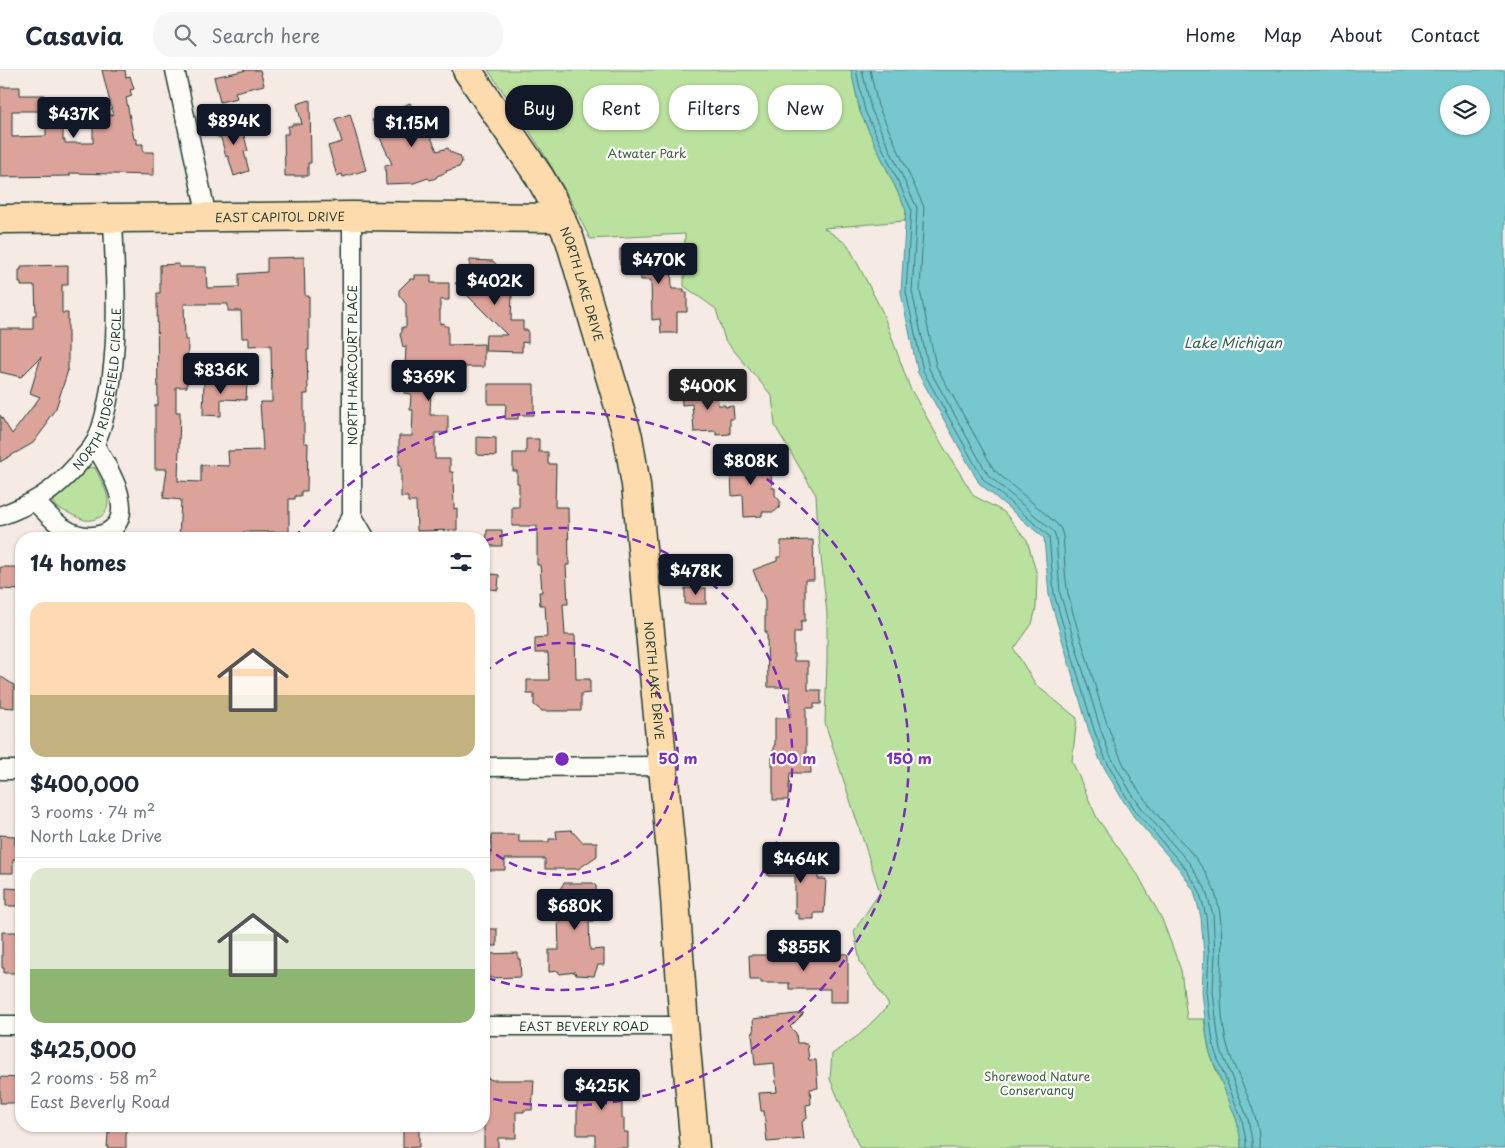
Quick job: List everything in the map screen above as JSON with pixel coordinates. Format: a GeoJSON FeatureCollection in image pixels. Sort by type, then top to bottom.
{"type":"FeatureCollection","features":[{"type":"Feature","properties":{"kind":"main road","name":"NORTH LAKE DRIVE"},"geometry":{"type":"LineString","coordinates":[[467,70],[539,176],[561,218],[570,240],[628,436],[636,485],[663,766],[695,1148]]}},
{"type":"Feature","properties":{"kind":"main road","name":"EAST CAPITOL DRIVE"},"geometry":{"type":"LineString","coordinates":[[0,219],[352,216],[561,218]]}},
{"type":"Feature","properties":{"kind":"street"},"geometry":{"type":"LineString","coordinates":[[175,70],[207,217]]}},
{"type":"Feature","properties":{"kind":"street","name":"NORTH HARCOURT PLACE"},"geometry":{"type":"LineString","coordinates":[[343,532],[352,515],[352,216]]}},
{"type":"Feature","properties":{"kind":"street","name":"NORTH RIDGEFIELD CIRCLE"},"geometry":{"type":"LineString","coordinates":[[0,516],[49,492],[66,477],[94,444],[101,428],[112,382],[116,333],[113,218]]}},
{"type":"Feature","properties":{"kind":"street"},"geometry":{"type":"LineString","coordinates":[[94,444],[114,481],[122,513],[118,522],[105,532]]}},
{"type":"Feature","properties":{"kind":"street"},"geometry":{"type":"LineString","coordinates":[[34,501],[61,526],[74,532]]}},
{"type":"Feature","properties":{"kind":"street"},"geometry":{"type":"LineString","coordinates":[[352,515],[362,532]]}},
{"type":"Feature","properties":{"kind":"street"},"geometry":{"type":"LineString","coordinates":[[490,767],[663,766]]}},
{"type":"Feature","properties":{"kind":"street"},"geometry":{"type":"LineString","coordinates":[[0,770],[15,770]]}},
{"type":"Feature","properties":{"kind":"street"},"geometry":{"type":"LineString","coordinates":[[0,1025],[15,1025]]}},
{"type":"Feature","properties":{"kind":"street","name":"EAST BEVERLY ROAD"},"geometry":{"type":"LineString","coordinates":[[490,1026],[684,1026]]}},
{"type":"Feature","properties":{"kind":"green space"},"geometry":{"type":"Polygon","coordinates":[[[488,70],[851,70],[860,112],[906,210],[905,221],[824,228],[848,245],[882,311],[910,388],[974,496],[1004,512],[1027,540],[1037,575],[1036,608],[1032,624],[1014,649],[1036,685],[1077,718],[1072,761],[1097,818],[1138,875],[1162,919],[1181,970],[1187,1019],[1204,1019],[1210,1053],[1238,1125],[1241,1148],[859,1147],[830,1079],[832,1054],[859,1035],[889,1005],[860,962],[854,931],[880,892],[825,723],[827,614],[816,495],[775,426],[772,396],[725,340],[716,309],[684,286],[685,234],[590,239],[568,195],[529,130],[573,130],[573,85],[505,85],[505,95],[488,70]]]}},
{"type":"Feature","properties":{"kind":"green space"},"geometry":{"type":"Polygon","coordinates":[[[90,467],[95,468],[104,486],[108,506],[100,517],[87,520],[56,507],[53,503],[56,497],[90,467]]]}},
{"type":"Feature","properties":{"kind":"water","name":"Lake Michigan"},"geometry":{"type":"Polygon","coordinates":[[[851,70],[1505,70],[1505,1148],[1241,1148],[1237,1121],[1210,1053],[1207,1037],[1202,991],[1204,954],[1201,917],[1194,891],[1181,871],[1134,817],[1100,760],[1089,731],[1049,595],[1044,538],[979,483],[918,373],[901,293],[906,210],[860,112],[851,70]]]}},
{"type":"Feature","properties":{"kind":"building"},"geometry":{"type":"Polygon","coordinates":[[[102,70],[125,70],[126,77],[130,76],[134,89],[130,90],[132,96],[126,98],[134,139],[137,139],[137,144],[143,144],[143,152],[154,152],[154,175],[70,173],[70,176],[0,177],[0,87],[20,87],[20,95],[44,95],[43,111],[12,111],[12,137],[46,136],[46,121],[63,120],[63,140],[65,140],[65,143],[93,143],[93,114],[113,115],[102,70]]]}},
{"type":"Feature","properties":{"kind":"building"},"geometry":{"type":"Polygon","coordinates":[[[247,70],[260,70],[264,85],[235,92],[237,98],[220,102],[214,77],[247,70]]]}},
{"type":"Feature","properties":{"kind":"building"},"geometry":{"type":"Polygon","coordinates":[[[310,100],[311,163],[308,163],[308,176],[285,176],[284,134],[288,134],[288,126],[302,124],[297,104],[310,100]]]}},
{"type":"Feature","properties":{"kind":"building"},"geometry":{"type":"Polygon","coordinates":[[[410,103],[414,112],[419,110],[437,151],[448,148],[450,152],[460,156],[462,162],[459,167],[446,171],[430,180],[428,178],[414,183],[386,184],[385,165],[392,164],[372,120],[410,103]]]}},
{"type":"Feature","properties":{"kind":"building"},"geometry":{"type":"Polygon","coordinates":[[[350,114],[366,170],[343,177],[342,174],[337,176],[328,146],[342,142],[335,119],[350,114]]]}},
{"type":"Feature","properties":{"kind":"building"},"geometry":{"type":"Polygon","coordinates":[[[240,120],[248,151],[244,152],[249,171],[234,176],[221,138],[214,135],[220,129],[219,126],[240,120]]]}},
{"type":"Feature","properties":{"kind":"building"},"geometry":{"type":"Polygon","coordinates":[[[666,248],[666,262],[671,262],[672,289],[684,289],[684,292],[687,292],[687,312],[677,312],[677,333],[661,333],[660,319],[652,320],[651,280],[641,280],[640,264],[620,265],[620,249],[666,248]]]}},
{"type":"Feature","properties":{"kind":"building"},"geometry":{"type":"Polygon","coordinates":[[[304,257],[305,296],[309,296],[308,394],[304,394],[304,443],[308,443],[307,491],[301,491],[301,496],[295,496],[295,499],[289,499],[289,532],[179,532],[181,500],[163,498],[167,469],[155,469],[155,405],[158,405],[157,293],[160,293],[160,265],[179,264],[179,267],[206,267],[207,288],[239,287],[239,274],[267,272],[267,258],[304,257]],[[184,304],[185,340],[188,340],[187,387],[176,387],[176,412],[180,412],[178,481],[201,482],[201,465],[229,466],[228,451],[263,450],[260,402],[272,402],[271,345],[249,346],[249,338],[242,338],[241,311],[228,311],[228,304],[184,304]]]}},
{"type":"Feature","properties":{"kind":"building"},"geometry":{"type":"Polygon","coordinates":[[[470,260],[493,261],[505,274],[500,280],[512,293],[511,321],[523,321],[523,330],[528,330],[528,343],[522,342],[522,352],[485,351],[486,335],[507,335],[455,283],[469,283],[470,260]]]}},
{"type":"Feature","properties":{"kind":"building"},"geometry":{"type":"Polygon","coordinates":[[[68,265],[68,285],[62,285],[62,313],[68,313],[68,370],[56,408],[46,422],[48,423],[33,443],[0,462],[0,415],[12,434],[40,397],[30,393],[41,357],[21,377],[0,372],[0,329],[33,329],[33,315],[36,315],[35,286],[21,286],[21,283],[19,283],[19,270],[21,270],[21,266],[68,265]]]}},
{"type":"Feature","properties":{"kind":"building"},"geometry":{"type":"Polygon","coordinates":[[[415,275],[431,275],[431,283],[449,283],[449,300],[440,300],[440,324],[444,323],[444,326],[448,326],[448,345],[484,344],[484,367],[464,367],[464,375],[439,375],[439,385],[431,384],[430,415],[448,415],[448,433],[435,433],[435,459],[450,459],[450,472],[453,472],[454,509],[457,508],[457,530],[417,531],[416,502],[408,502],[408,497],[401,497],[399,436],[412,436],[413,410],[410,410],[411,394],[404,393],[406,346],[403,347],[400,334],[402,327],[406,327],[406,304],[399,295],[399,290],[410,279],[415,279],[415,275]]]}},
{"type":"Feature","properties":{"kind":"building"},"geometry":{"type":"Polygon","coordinates":[[[204,380],[247,382],[246,400],[221,399],[221,416],[203,415],[204,380]]]}},
{"type":"Feature","properties":{"kind":"building"},"geometry":{"type":"Polygon","coordinates":[[[488,384],[534,384],[534,415],[518,415],[518,419],[505,419],[506,404],[488,404],[488,384]]]}},
{"type":"Feature","properties":{"kind":"building"},"geometry":{"type":"Polygon","coordinates":[[[717,387],[718,405],[725,405],[725,407],[733,406],[734,419],[730,419],[730,434],[716,435],[716,431],[694,432],[692,404],[682,405],[681,389],[717,387]]]}},
{"type":"Feature","properties":{"kind":"building"},"geometry":{"type":"Polygon","coordinates":[[[477,437],[496,438],[496,456],[477,455],[477,437]]]}},
{"type":"Feature","properties":{"kind":"building"},"geometry":{"type":"Polygon","coordinates":[[[526,439],[539,439],[539,452],[548,452],[548,464],[556,464],[555,507],[568,507],[569,565],[566,565],[568,604],[563,604],[565,635],[575,635],[576,679],[590,679],[590,693],[581,694],[581,711],[542,711],[534,705],[534,694],[527,694],[527,680],[549,680],[548,653],[535,653],[535,638],[547,637],[545,605],[540,605],[539,592],[542,592],[540,565],[537,565],[537,526],[512,526],[512,507],[519,507],[519,483],[517,483],[517,471],[513,471],[513,453],[526,453],[526,439]]]}},
{"type":"Feature","properties":{"kind":"building"},"geometry":{"type":"Polygon","coordinates":[[[726,450],[744,450],[744,469],[768,469],[769,474],[771,474],[772,488],[775,488],[775,495],[780,501],[780,507],[774,512],[762,512],[762,516],[744,517],[743,495],[732,496],[731,472],[726,472],[726,450]]]}},
{"type":"Feature","properties":{"kind":"building"},"geometry":{"type":"Polygon","coordinates":[[[487,530],[502,530],[502,546],[490,546],[490,532],[487,532],[487,530]]]}},
{"type":"Feature","properties":{"kind":"building"},"geometry":{"type":"Polygon","coordinates":[[[813,540],[814,580],[805,580],[805,621],[801,621],[801,632],[794,632],[794,661],[808,661],[808,690],[821,690],[821,704],[814,704],[814,708],[806,708],[806,760],[810,760],[811,773],[790,773],[788,800],[773,800],[772,751],[774,751],[775,745],[775,718],[790,718],[790,687],[768,687],[765,600],[753,570],[777,561],[777,557],[781,557],[781,541],[813,540]]]}},
{"type":"Feature","properties":{"kind":"building"},"geometry":{"type":"Polygon","coordinates":[[[0,567],[15,567],[15,590],[0,589],[0,567]]]}},
{"type":"Feature","properties":{"kind":"building"},"geometry":{"type":"Polygon","coordinates":[[[490,574],[499,575],[498,590],[490,589],[490,574]]]}},
{"type":"Feature","properties":{"kind":"building"},"geometry":{"type":"Polygon","coordinates":[[[685,588],[706,588],[706,604],[685,604],[685,588]]]}},
{"type":"Feature","properties":{"kind":"building"},"geometry":{"type":"Polygon","coordinates":[[[0,676],[14,685],[14,708],[0,707],[0,676]]]}},
{"type":"Feature","properties":{"kind":"building"},"geometry":{"type":"Polygon","coordinates":[[[571,830],[582,842],[597,842],[597,856],[578,869],[545,869],[545,859],[505,859],[505,870],[490,870],[491,835],[519,835],[519,842],[549,842],[549,839],[557,839],[556,831],[571,830]]]}},
{"type":"Feature","properties":{"kind":"building"},"geometry":{"type":"Polygon","coordinates":[[[0,835],[15,836],[13,873],[0,873],[0,835]]]}},
{"type":"Feature","properties":{"kind":"building"},"geometry":{"type":"Polygon","coordinates":[[[768,855],[799,857],[799,862],[813,862],[818,866],[818,879],[826,879],[824,913],[814,913],[814,919],[799,919],[799,914],[795,914],[795,876],[768,876],[768,855]]]}},
{"type":"Feature","properties":{"kind":"building"},"geometry":{"type":"Polygon","coordinates":[[[564,883],[593,883],[596,886],[597,902],[592,902],[593,921],[589,921],[590,950],[604,949],[604,965],[598,965],[594,976],[576,975],[575,972],[560,974],[558,971],[549,972],[549,950],[559,950],[555,896],[564,883]]]}},
{"type":"Feature","properties":{"kind":"building"},"geometry":{"type":"Polygon","coordinates":[[[6,888],[15,889],[15,906],[6,906],[6,888]]]}},
{"type":"Feature","properties":{"kind":"building"},"geometry":{"type":"Polygon","coordinates":[[[490,929],[497,929],[497,946],[490,946],[490,929]]]}},
{"type":"Feature","properties":{"kind":"building"},"geometry":{"type":"Polygon","coordinates":[[[2,932],[15,932],[15,973],[4,973],[4,968],[2,968],[2,932]]]}},
{"type":"Feature","properties":{"kind":"building"},"geometry":{"type":"Polygon","coordinates":[[[518,953],[521,977],[490,978],[490,954],[518,953]]]}},
{"type":"Feature","properties":{"kind":"building"},"geometry":{"type":"Polygon","coordinates":[[[788,953],[848,954],[848,1002],[830,1002],[830,989],[789,989],[789,983],[761,983],[761,980],[750,980],[749,955],[788,955],[788,953]]]}},
{"type":"Feature","properties":{"kind":"building"},"geometry":{"type":"Polygon","coordinates":[[[804,1013],[790,1027],[796,1033],[797,1043],[807,1044],[809,1060],[816,1060],[818,1088],[810,1089],[811,1104],[806,1105],[807,1118],[802,1122],[804,1139],[767,1142],[764,1111],[761,1111],[759,1093],[777,1092],[774,1063],[755,1065],[752,1033],[754,1033],[753,1019],[804,1013]]]}},
{"type":"Feature","properties":{"kind":"building"},"geometry":{"type":"Polygon","coordinates":[[[593,1074],[622,1074],[622,1118],[624,1118],[624,1132],[628,1132],[628,1148],[595,1148],[595,1135],[577,1135],[577,1099],[574,1099],[574,1081],[593,1081],[593,1074]]]}},
{"type":"Feature","properties":{"kind":"building"},"geometry":{"type":"Polygon","coordinates":[[[0,1077],[15,1078],[15,1103],[0,1103],[0,1077]]]}},
{"type":"Feature","properties":{"kind":"building"},"geometry":{"type":"Polygon","coordinates":[[[490,1079],[534,1080],[532,1110],[516,1112],[516,1138],[498,1138],[498,1148],[484,1148],[484,1132],[490,1132],[490,1079]]]}},
{"type":"Feature","properties":{"kind":"building"},"geometry":{"type":"Polygon","coordinates":[[[126,1132],[126,1148],[107,1148],[108,1133],[126,1132]]]}},
{"type":"Feature","properties":{"kind":"building"},"geometry":{"type":"Polygon","coordinates":[[[403,1132],[419,1132],[419,1147],[403,1148],[403,1132]]]}},
{"type":"Feature","properties":{"kind":"park label","name":"Atwater Park"},"geometry":{"type":"Point","coordinates":[647,153]}},
{"type":"Feature","properties":{"kind":"park label","name":"Shorewood Nature Conservancy"},"geometry":{"type":"Point","coordinates":[1037,1083]}}]}
